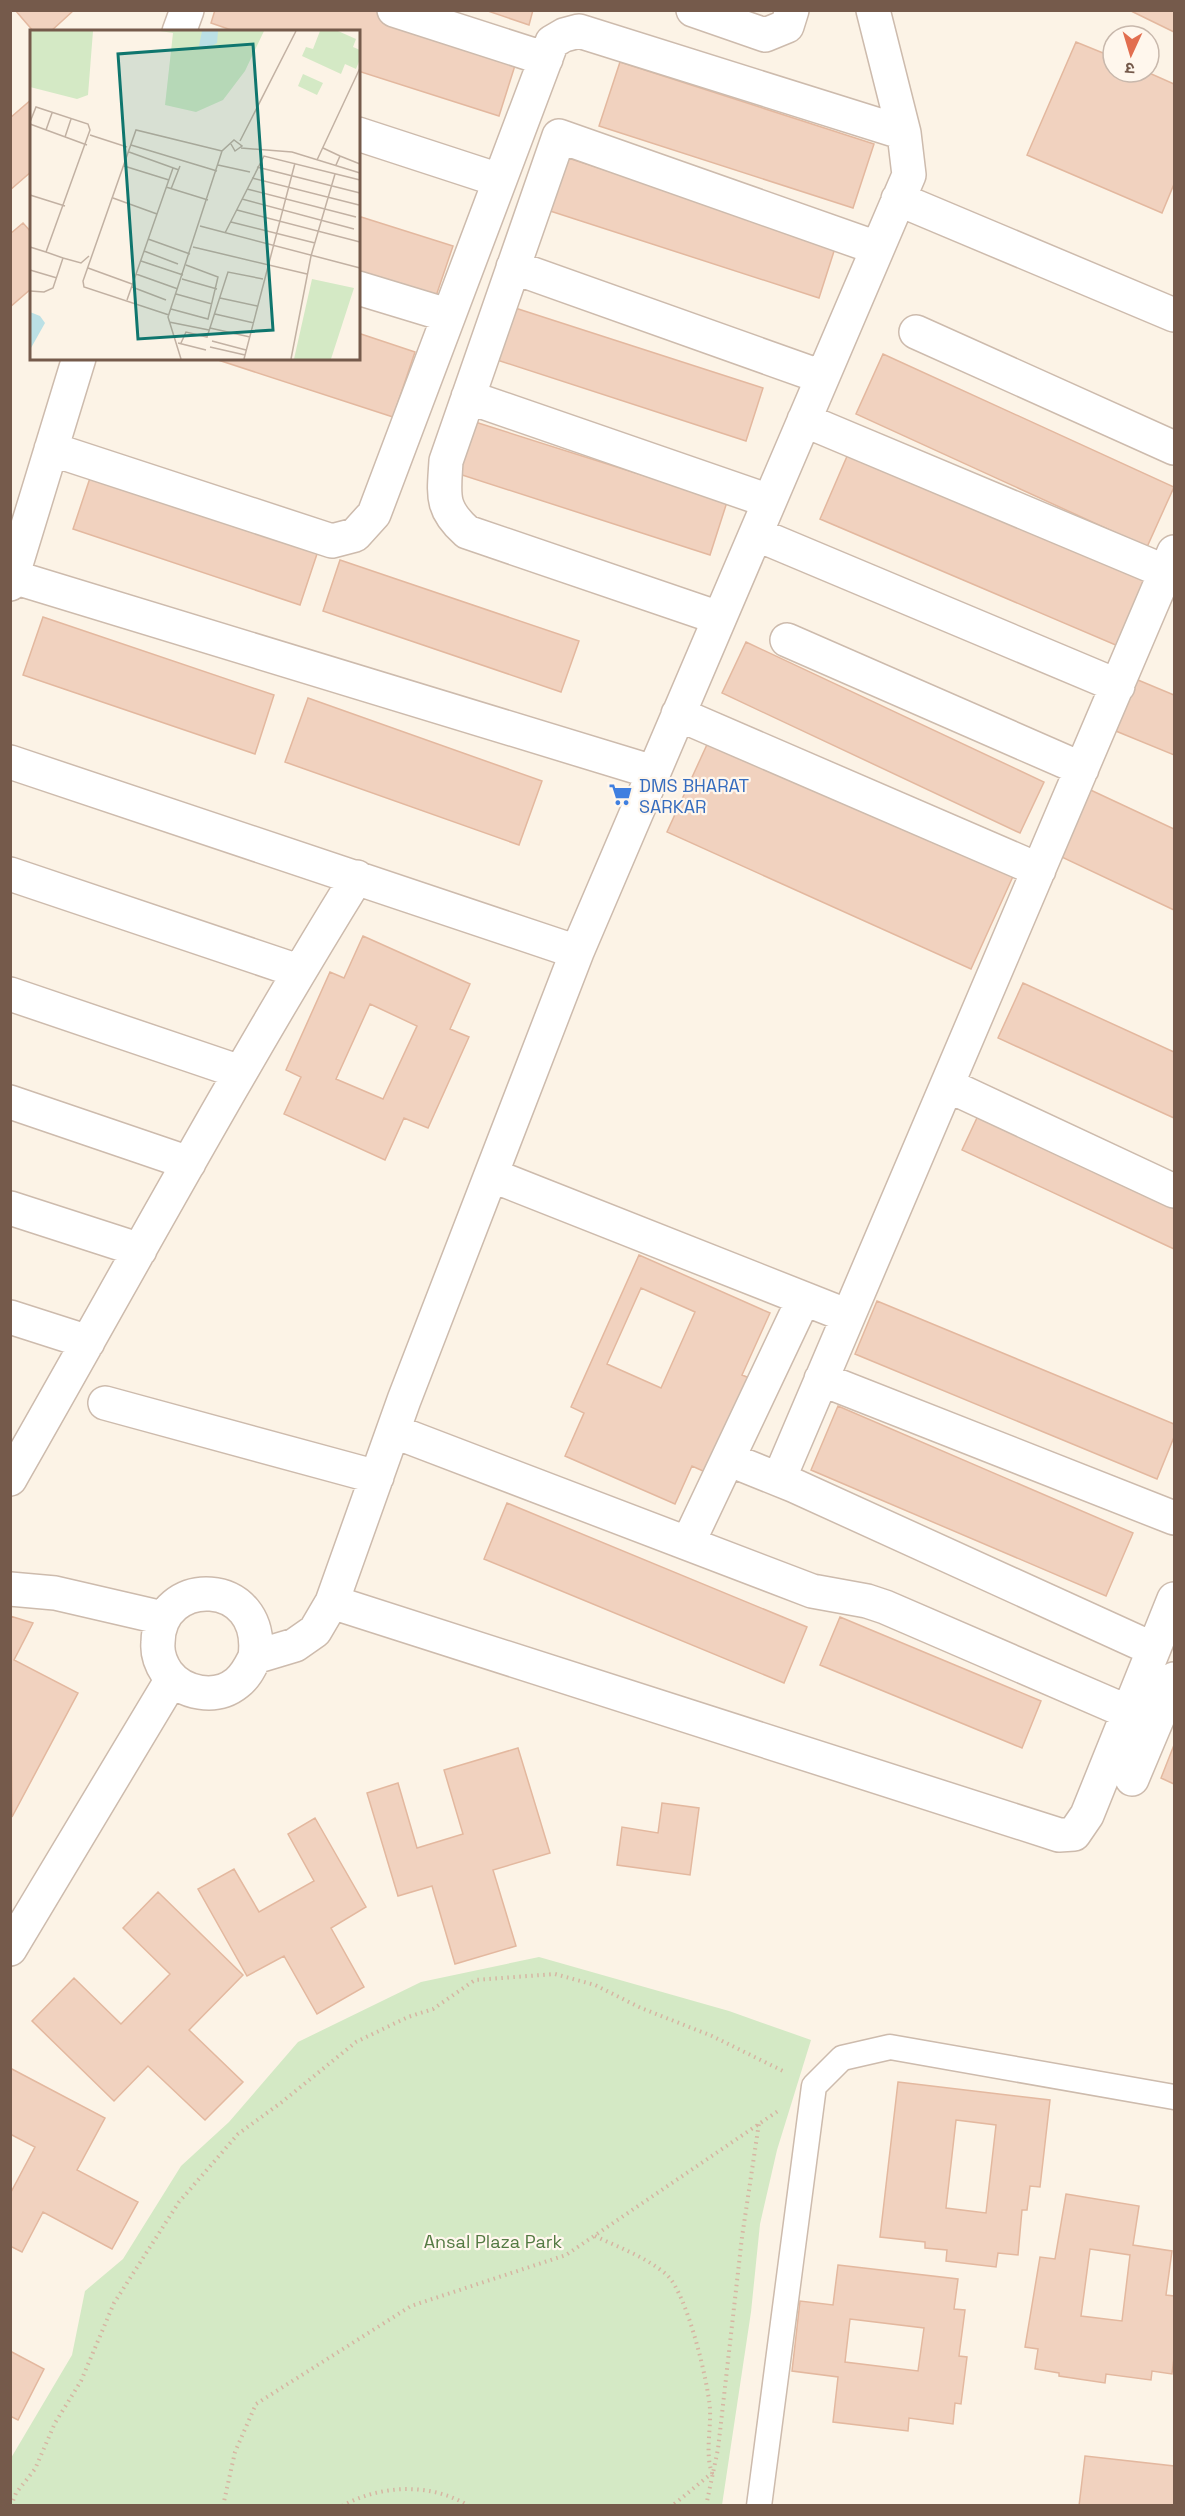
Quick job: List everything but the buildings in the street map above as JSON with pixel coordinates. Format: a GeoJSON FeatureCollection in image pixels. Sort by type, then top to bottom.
{"type":"FeatureCollection","features":[{"type":"Feature","properties":{"kind":"street"},"geometry":{"type":"LineString","coordinates":[[180,30],[187,10]]}},
{"type":"Feature","properties":{"kind":"street"},"geometry":{"type":"LineString","coordinates":[[394,10],[560,35],[579,31],[904,133]]}},
{"type":"Feature","properties":{"kind":"street"},"geometry":{"type":"LineString","coordinates":[[693,10],[765,35],[787,26],[792,10]]}},
{"type":"Feature","properties":{"kind":"street"},"geometry":{"type":"LineString","coordinates":[[255,1657],[295,1645],[315,1631],[332,1602],[393,1431],[577,952],[909,175],[904,133],[873,10]]}},
{"type":"Feature","properties":{"kind":"street"},"geometry":{"type":"LineString","coordinates":[[51,449],[332,541],[355,535],[374,514],[499,180],[560,35]]}},
{"type":"Feature","properties":{"kind":"street"},"geometry":{"type":"LineString","coordinates":[[360,135],[499,180]]}},
{"type":"Feature","properties":{"kind":"street"},"geometry":{"type":"LineString","coordinates":[[719,618],[467,532],[452,519],[444,497],[446,461],[559,136],[877,248]]}},
{"type":"Feature","properties":{"kind":"street"},"geometry":{"type":"LineString","coordinates":[[898,199],[1174,315]]}},
{"type":"Feature","properties":{"kind":"street"},"geometry":{"type":"LineString","coordinates":[[513,267],[822,377]]}},
{"type":"Feature","properties":{"kind":"street"},"geometry":{"type":"LineString","coordinates":[[360,289],[447,315]]}},
{"type":"Feature","properties":{"kind":"street"},"geometry":{"type":"LineString","coordinates":[[916,332],[1174,448]]}},
{"type":"Feature","properties":{"kind":"street"},"geometry":{"type":"LineString","coordinates":[[78,360],[11,579],[653,772]]}},
{"type":"Feature","properties":{"kind":"street"},"geometry":{"type":"LineString","coordinates":[[468,397],[769,501]]}},
{"type":"Feature","properties":{"kind":"street"},"geometry":{"type":"LineString","coordinates":[[779,1479],[1170,562],[804,420]]}},
{"type":"Feature","properties":{"kind":"street"},"geometry":{"type":"LineString","coordinates":[[756,534],[1118,686]]}},
{"type":"Feature","properties":{"kind":"street"},"geometry":{"type":"LineString","coordinates":[[787,640],[1082,770]]}},
{"type":"Feature","properties":{"kind":"street"},"geometry":{"type":"LineString","coordinates":[[678,714],[1039,870]]}},
{"type":"Feature","properties":{"kind":"street"},"geometry":{"type":"LineString","coordinates":[[10,762],[577,952]]}},
{"type":"Feature","properties":{"kind":"street"},"geometry":{"type":"LineString","coordinates":[[10,874],[298,971]]}},
{"type":"Feature","properties":{"kind":"street"},"geometry":{"type":"LineString","coordinates":[[10,1479],[23,1432],[88,1342],[298,971],[357,877]]}},
{"type":"Feature","properties":{"kind":"street"},"geometry":{"type":"LineString","coordinates":[[10,994],[240,1072]]}},
{"type":"Feature","properties":{"kind":"street"},"geometry":{"type":"LineString","coordinates":[[947,1085],[1174,1191]]}},
{"type":"Feature","properties":{"kind":"street"},"geometry":{"type":"LineString","coordinates":[[10,1102],[189,1162]]}},
{"type":"Feature","properties":{"kind":"street"},"geometry":{"type":"LineString","coordinates":[[491,1175],[848,1316]]}},
{"type":"Feature","properties":{"kind":"street"},"geometry":{"type":"LineString","coordinates":[[10,1208],[140,1250]]}},
{"type":"Feature","properties":{"kind":"street"},"geometry":{"type":"LineString","coordinates":[[688,1543],[803,1300]]}},
{"type":"Feature","properties":{"kind":"street"},"geometry":{"type":"LineString","coordinates":[[10,1317],[88,1342]]}},
{"type":"Feature","properties":{"kind":"street"},"geometry":{"type":"LineString","coordinates":[[821,1379],[1174,1518]]}},
{"type":"Feature","properties":{"kind":"street"},"geometry":{"type":"LineString","coordinates":[[105,1403],[377,1477]]}},
{"type":"Feature","properties":{"kind":"street"},"geometry":{"type":"LineString","coordinates":[[393,1431],[812,1591],[867,1601],[885,1607],[1128,1712]]}},
{"type":"Feature","properties":{"kind":"street"},"geometry":{"type":"LineString","coordinates":[[728,1459],[779,1479],[1153,1649]]}},
{"type":"Feature","properties":{"kind":"street"},"geometry":{"type":"LineString","coordinates":[[10,1589],[55,1593],[163,1618]]}},
{"type":"Feature","properties":{"kind":"street"},"geometry":{"type":"LineString","coordinates":[[200,1594],[218,1594],[234,1601],[247,1613],[253,1623],[257,1640],[255,1657],[248,1671],[237,1684],[221,1691],[204,1693],[187,1689],[172,1679],[164,1668],[158,1652],[158,1635],[163,1618],[184,1599],[200,1594]]}},
{"type":"Feature","properties":{"kind":"street"},"geometry":{"type":"LineString","coordinates":[[332,1602],[1059,1835],[1074,1834],[1087,1815],[1174,1599]]}},
{"type":"Feature","properties":{"kind":"street"},"geometry":{"type":"LineString","coordinates":[[10,1949],[172,1679]]}},
{"type":"Feature","properties":{"kind":"street"},"geometry":{"type":"LineString","coordinates":[[1132,1779],[1173,1687]]}},
{"type":"Feature","properties":{"kind":"lane"},"geometry":{"type":"LineString","coordinates":[[759,2505],[814,2086],[842,2058],[890,2047],[1174,2097]]}},
{"type":"Feature","properties":{"kind":"path"},"geometry":{"type":"LineString","coordinates":[[11,2505],[16,2493],[35,2469],[55,2423],[81,2381],[114,2303],[179,2202],[238,2134],[356,2042],[408,2017],[433,2009],[475,1980],[555,1974],[595,1985],[640,2008],[712,2036],[814,2086],[566,2254],[411,2306],[256,2404],[235,2452],[224,2505]]}},
{"type":"Feature","properties":{"kind":"path"},"geometry":{"type":"LineString","coordinates":[[706,2505],[718,2449],[742,2237],[759,2123]]}},
{"type":"Feature","properties":{"kind":"path"},"geometry":{"type":"LineString","coordinates":[[594,2236],[646,2259],[669,2277],[686,2306],[710,2408],[708,2461],[712,2473]]}},
{"type":"Feature","properties":{"kind":"path"},"geometry":{"type":"LineString","coordinates":[[672,2505],[712,2473]]}},
{"type":"Feature","properties":{"kind":"path"},"geometry":{"type":"LineString","coordinates":[[342,2505],[361,2495],[393,2488],[424,2491],[460,2500],[469,2505]]}},
{"type":"Feature","properties":{"kind":"green space","name":"Ansal Plaza Park"},"geometry":{"type":"Polygon","coordinates":[[[539,1957],[729,2011],[811,2040],[777,2150],[760,2224],[751,2312],[722,2505],[11,2505],[11,2458],[72,2355],[85,2291],[123,2259],[181,2166],[229,2122],[298,2042],[421,1982],[539,1957]]]}},
{"type":"Feature","properties":{"kind":"place","name":"DMS BHARAT SARKAR"},"geometry":{"type":"Point","coordinates":[621,795]}}]}
